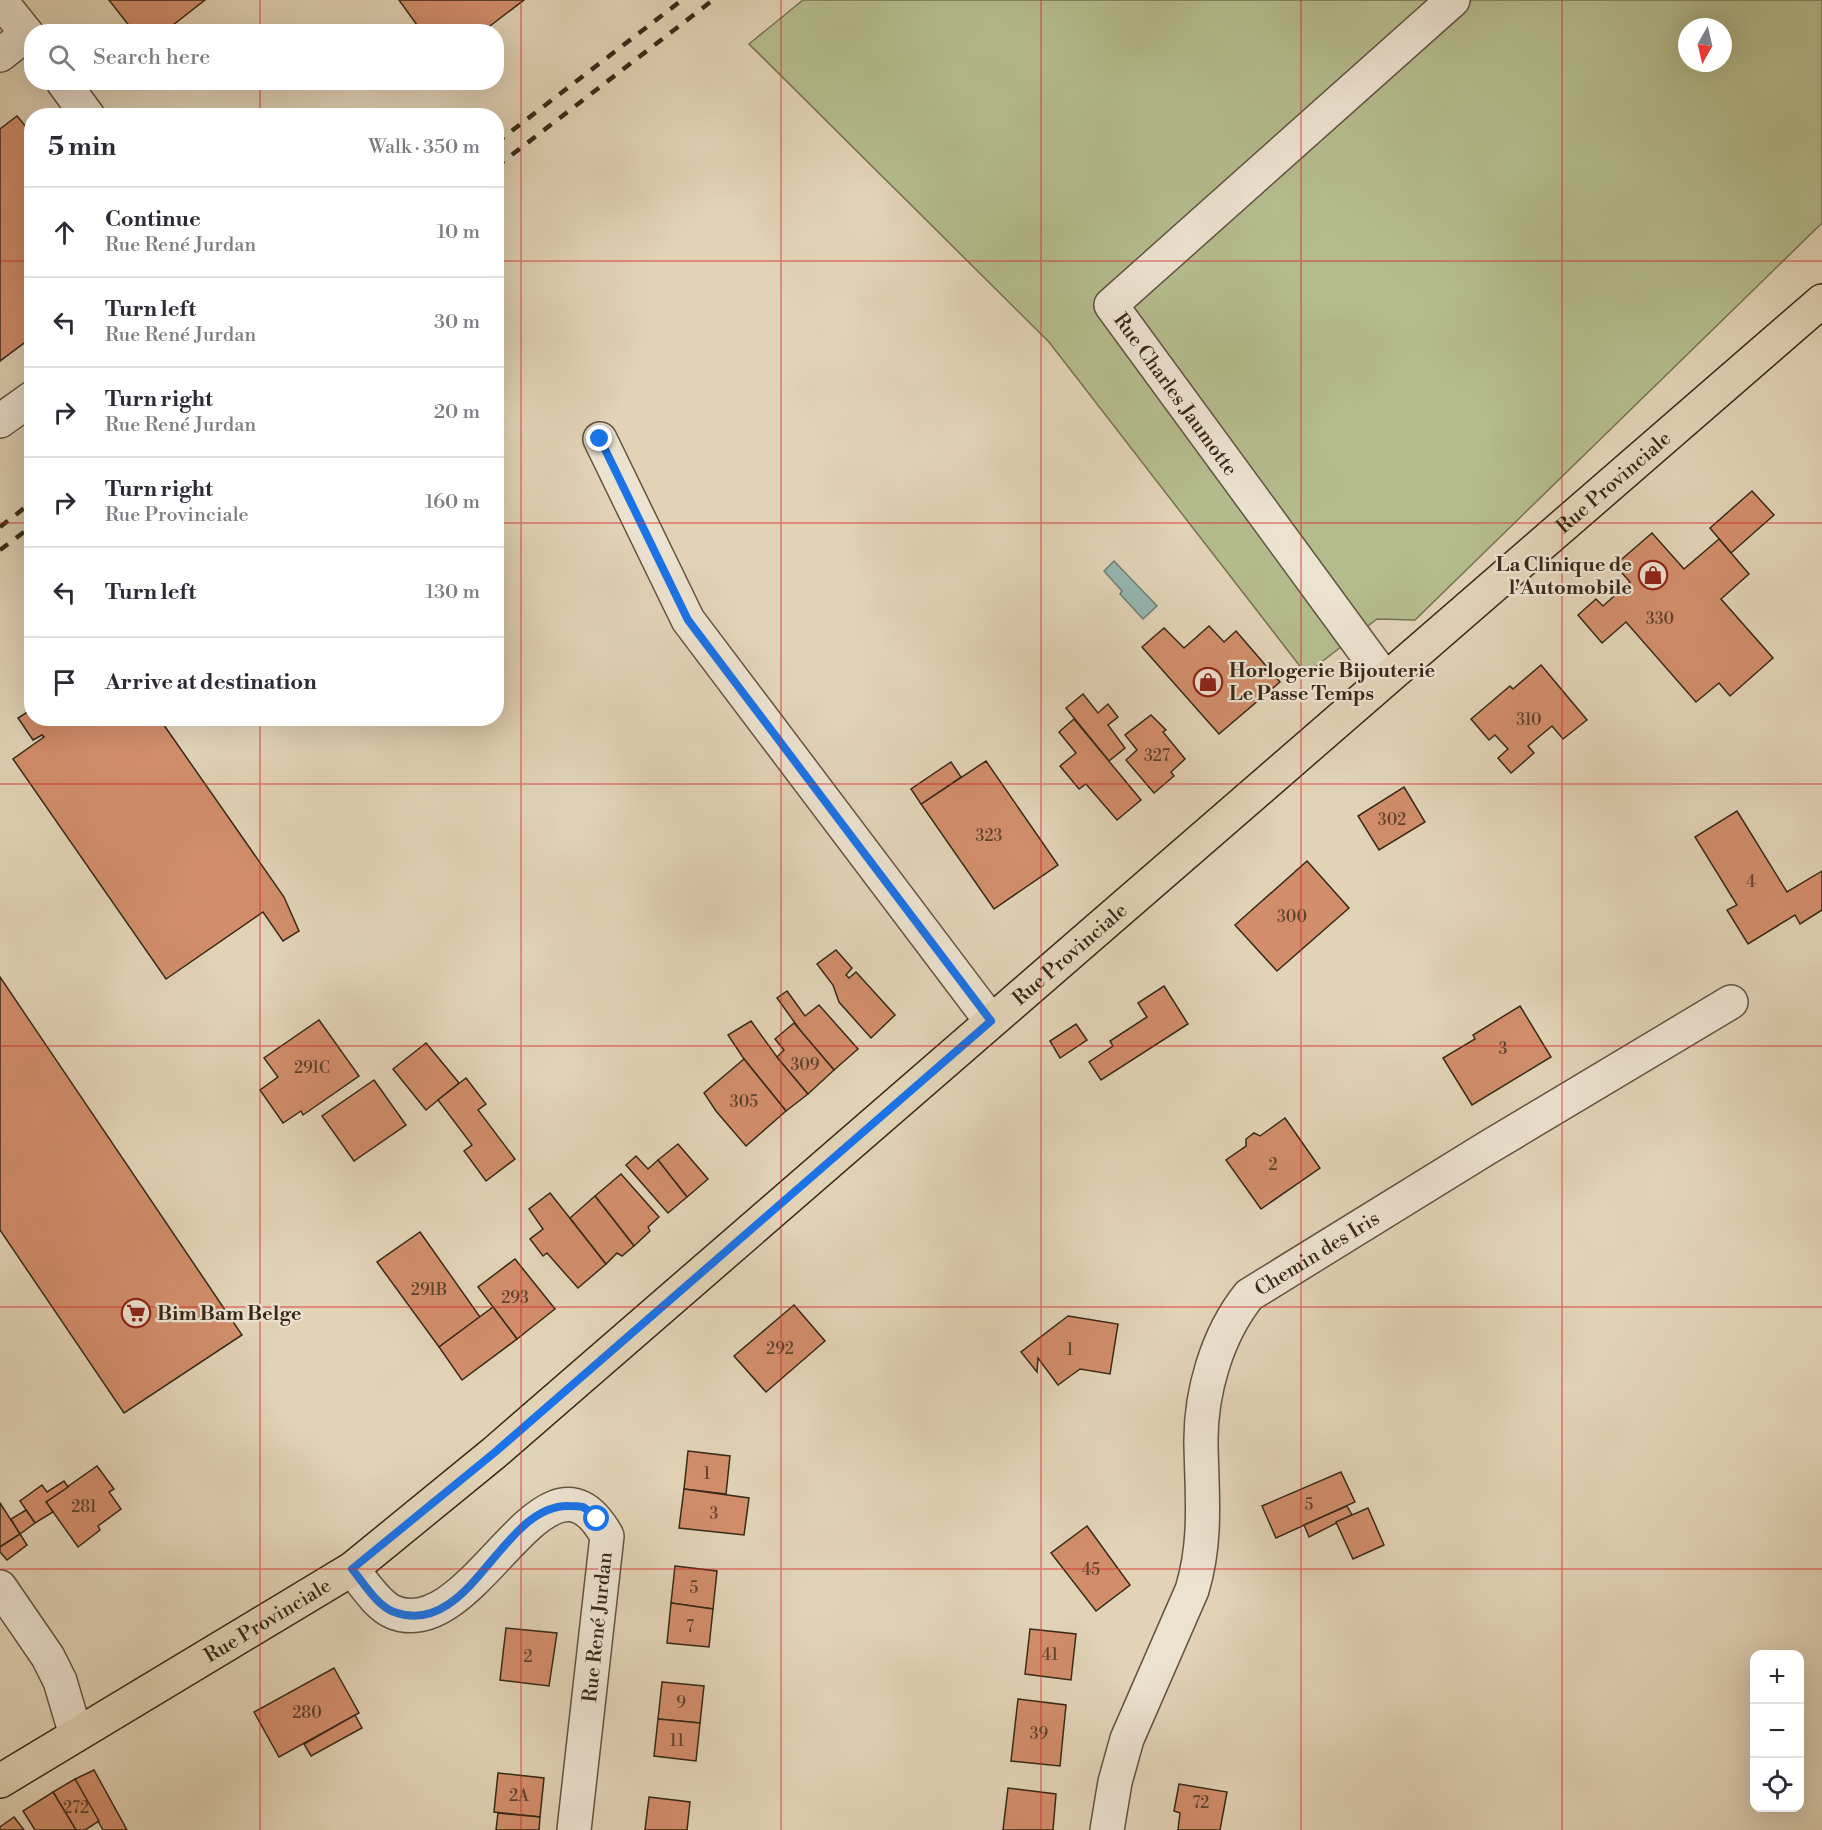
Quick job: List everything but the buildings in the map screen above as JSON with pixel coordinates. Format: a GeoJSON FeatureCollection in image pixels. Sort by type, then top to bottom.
{"type":"FeatureCollection","features":[{"type":"Feature","properties":{"kind":"main road","name":"Rue Provinciale"},"geometry":{"type":"LineString","coordinates":[[0,1781],[352,1569],[494,1453],[1822,301]]}},
{"type":"Feature","properties":{"kind":"street"},"geometry":{"type":"LineString","coordinates":[[0,0],[24,31]]}},
{"type":"Feature","properties":{"kind":"street","name":"Rue Charles Jaumotte"},"geometry":{"type":"LineString","coordinates":[[1385,679],[1111,304],[1453,0]]}},
{"type":"Feature","properties":{"kind":"street"},"geometry":{"type":"LineString","coordinates":[[0,55],[24,41]]}},
{"type":"Feature","properties":{"kind":"street"},"geometry":{"type":"LineString","coordinates":[[69,90],[82,108]]}},
{"type":"Feature","properties":{"kind":"street"},"geometry":{"type":"LineString","coordinates":[[0,422],[24,404]]}},
{"type":"Feature","properties":{"kind":"street"},"geometry":{"type":"LineString","coordinates":[[600,439],[688,620],[991,1021]]}},
{"type":"Feature","properties":{"kind":"street","name":"Chemin des Iris"},"geometry":{"type":"LineString","coordinates":[[1107,1830],[1115,1782],[1127,1739],[1192,1590],[1199,1567],[1204,1540],[1201,1442],[1204,1408],[1220,1344],[1236,1312],[1249,1295],[1487,1148],[1731,1002]]}},
{"type":"Feature","properties":{"kind":"street","name":"Rue René Jurdan"},"geometry":{"type":"LineString","coordinates":[[352,1569],[373,1594],[392,1611],[420,1616],[441,1608],[464,1592],[530,1520],[556,1506],[582,1507],[597,1519],[607,1536],[574,1830]]}},
{"type":"Feature","properties":{"kind":"street"},"geometry":{"type":"LineString","coordinates":[[0,1587],[48,1657],[60,1681],[76,1735]]}},
{"type":"Feature","properties":{"kind":"green space"},"geometry":{"type":"Polygon","coordinates":[[[803,0],[1822,0],[1822,223],[1415,620],[1377,619],[1306,674],[1049,342],[749,44],[803,0]]]}},
{"type":"Feature","properties":{"kind":"water"},"geometry":{"type":"Polygon","coordinates":[[[1114,561],[1157,606],[1143,619],[1120,594],[1122,591],[1104,571],[1114,561]]]}},
{"type":"Feature","properties":{"kind":"railway"},"geometry":{"type":"LineString","coordinates":[[504,137],[682,0]]}},
{"type":"Feature","properties":{"kind":"railway"},"geometry":{"type":"LineString","coordinates":[[504,161],[713,0]]}},
{"type":"Feature","properties":{"kind":"railway"},"geometry":{"type":"LineString","coordinates":[[0,527],[24,508]]}},
{"type":"Feature","properties":{"kind":"railway"},"geometry":{"type":"LineString","coordinates":[[0,550],[24,532]]}},
{"type":"Feature","properties":{"kind":"place","name":"La Clinique de l'Automobile"},"geometry":{"type":"Point","coordinates":[1653,575]}},
{"type":"Feature","properties":{"kind":"place","name":"Horlogerie Bijouterie Le Passe Temps"},"geometry":{"type":"Point","coordinates":[1208,682]}},
{"type":"Feature","properties":{"kind":"place","name":"Bim Bam Belge"},"geometry":{"type":"Point","coordinates":[136,1313]}},
{"type":"Feature","properties":{"kind":"route"},"geometry":{"type":"LineString","coordinates":[[597,1519],[582,1507],[556,1506],[530,1520],[464,1592],[441,1608],[420,1616],[392,1611],[373,1594],[352,1569],[494,1453],[991,1021],[688,620],[600,439]]}}]}
